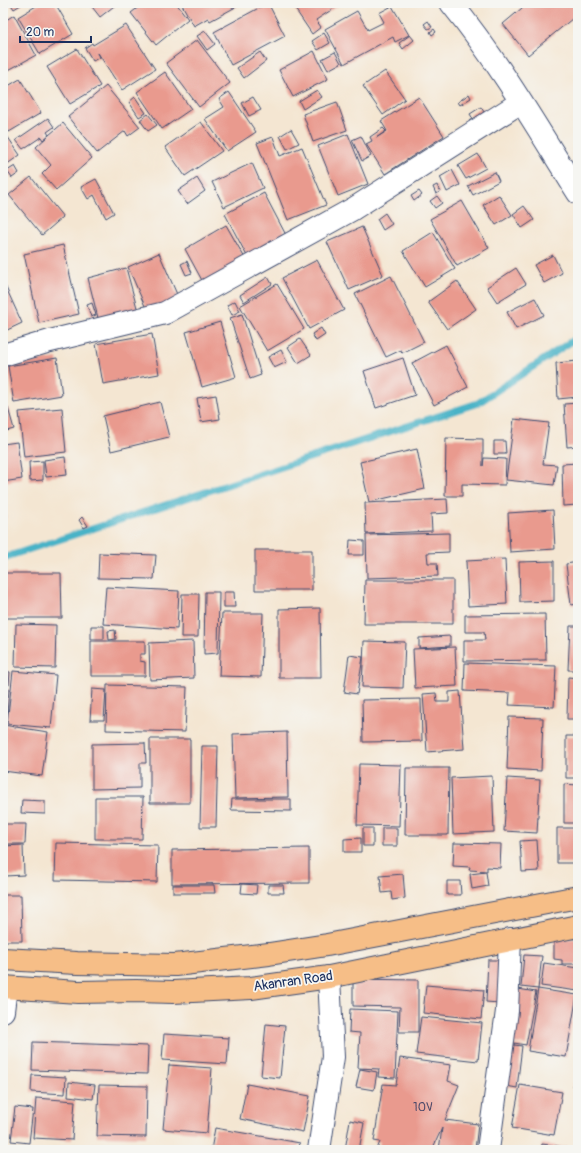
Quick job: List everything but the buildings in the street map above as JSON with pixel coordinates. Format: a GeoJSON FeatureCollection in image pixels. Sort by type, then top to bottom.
{"type":"FeatureCollection","features":[{"type":"Feature","properties":{"kind":"main road"},"geometry":{"type":"LineString","coordinates":[[3,958],[77,963],[175,965],[269,954],[320,946],[578,897]]}},
{"type":"Feature","properties":{"kind":"main road","name":"Akanran Road"},"geometry":{"type":"LineString","coordinates":[[4,987],[78,992],[173,992],[251,988],[329,977],[578,926]]}},
{"type":"Feature","properties":{"kind":"street"},"geometry":{"type":"LineString","coordinates":[[451,3],[469,24],[521,102],[578,193]]}},
{"type":"Feature","properties":{"kind":"street"},"geometry":{"type":"LineString","coordinates":[[3,355],[50,341],[165,313],[353,209],[521,102]]}},
{"type":"Feature","properties":{"kind":"street"},"geometry":{"type":"LineString","coordinates":[[488,1150],[507,1012],[510,939]]}},
{"type":"Feature","properties":{"kind":"street"},"geometry":{"type":"LineString","coordinates":[[318,1150],[333,1057],[329,977]]}},
{"type":"Feature","properties":{"kind":"street"},"geometry":{"type":"LineString","coordinates":[[3,1011],[4,987]]}},
{"type":"Feature","properties":{"kind":"waterway"},"geometry":{"type":"LineString","coordinates":[[3,558],[478,403],[578,337]]}}]}
